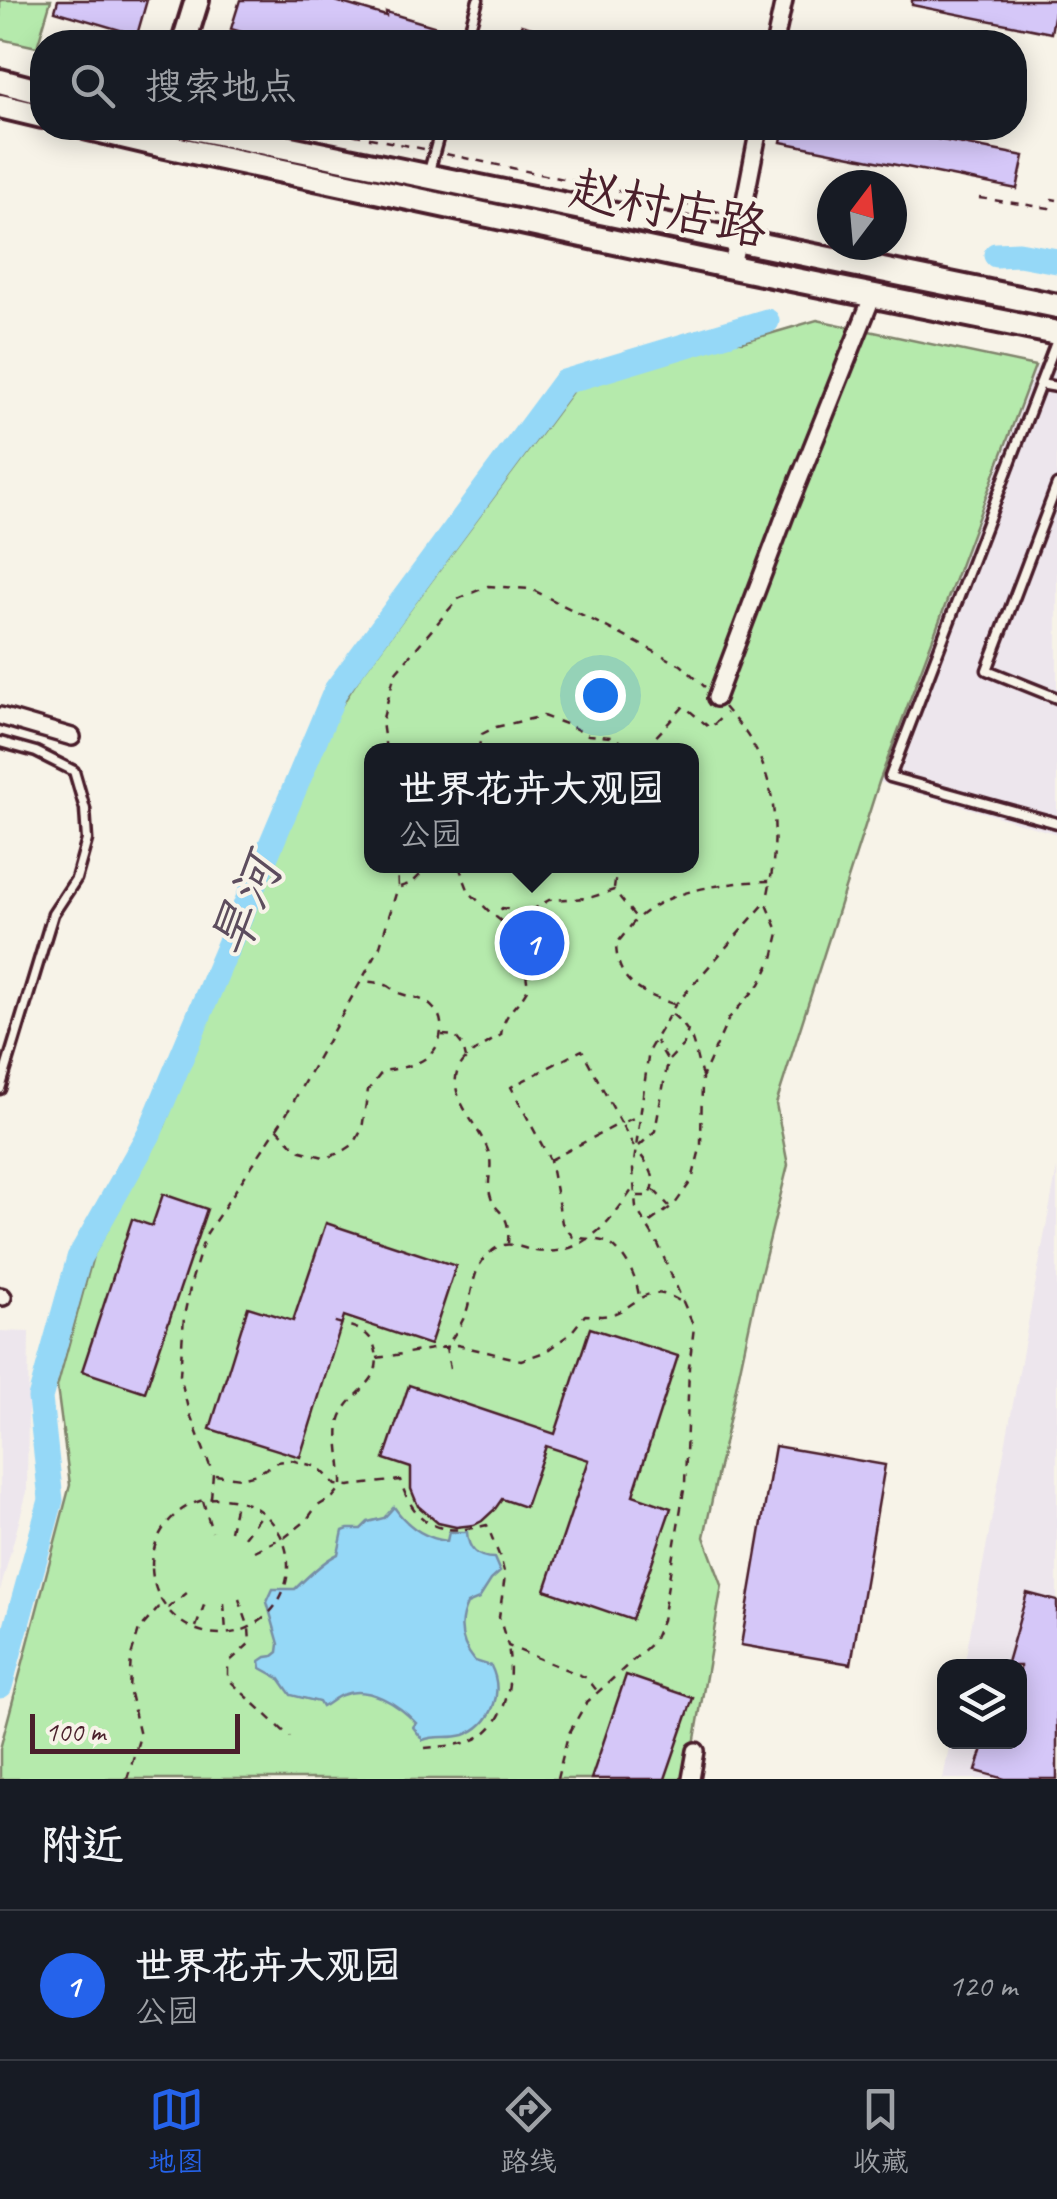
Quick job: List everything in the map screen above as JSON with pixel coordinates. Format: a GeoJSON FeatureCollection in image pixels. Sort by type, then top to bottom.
{"type":"FeatureCollection","features":[{"type":"Feature","properties":{"kind":"main road"},"geometry":{"type":"LineString","coordinates":[[188,30],[197,0]]}},
{"type":"Feature","properties":{"kind":"main road"},"geometry":{"type":"LineString","coordinates":[[0,81],[30,89]]}},
{"type":"Feature","properties":{"kind":"main road"},"geometry":{"type":"LineString","coordinates":[[0,106],[30,113]]}},
{"type":"Feature","properties":{"kind":"main road","name":"赵村店路"},"geometry":{"type":"LineString","coordinates":[[176,140],[732,267],[1057,336]]}},
{"type":"Feature","properties":{"kind":"main road","name":"赵村店路"},"geometry":{"type":"LineString","coordinates":[[251,140],[1057,306]]}},
{"type":"Feature","properties":{"kind":"street"},"geometry":{"type":"LineString","coordinates":[[778,30],[784,0]]}},
{"type":"Feature","properties":{"kind":"street"},"geometry":{"type":"LineString","coordinates":[[732,267],[757,140]]}},
{"type":"Feature","properties":{"kind":"street"},"geometry":{"type":"LineString","coordinates":[[716,698],[873,295]]}},
{"type":"Feature","properties":{"kind":"street"},"geometry":{"type":"LineString","coordinates":[[0,716],[72,737]]}},
{"type":"Feature","properties":{"kind":"street"},"geometry":{"type":"LineString","coordinates":[[691,1779],[696,1751]]}},
{"type":"Feature","properties":{"kind":"lane"},"geometry":{"type":"LineString","coordinates":[[469,30],[478,0]]}},
{"type":"Feature","properties":{"kind":"lane"},"geometry":{"type":"LineString","coordinates":[[428,176],[437,140]]}},
{"type":"Feature","properties":{"kind":"lane"},"geometry":{"type":"LineString","coordinates":[[1057,336],[890,777],[1057,823]]}},
{"type":"Feature","properties":{"kind":"lane"},"geometry":{"type":"LineString","coordinates":[[1040,384],[1057,387]]}},
{"type":"Feature","properties":{"kind":"lane"},"geometry":{"type":"LineString","coordinates":[[1057,485],[987,670],[1057,698]]}},
{"type":"Feature","properties":{"kind":"lane"},"geometry":{"type":"LineString","coordinates":[[0,742],[36,752],[74,771],[85,808],[87,840],[76,879],[53,914],[0,1089]]}},
{"type":"Feature","properties":{"kind":"path"},"geometry":{"type":"LineString","coordinates":[[380,140],[719,212],[744,208]]}},
{"type":"Feature","properties":{"kind":"path"},"geometry":{"type":"LineString","coordinates":[[979,198],[1049,208],[1052,199],[1057,200]]}},
{"type":"Feature","properties":{"kind":"path"},"geometry":{"type":"LineString","coordinates":[[385,743],[382,722],[395,673],[458,599],[488,586],[531,589],[681,665],[716,698],[753,743],[770,781],[776,842],[766,902],[670,1013],[649,1050],[640,1115],[633,1170],[636,1208],[658,1244],[694,1327],[685,1484],[662,1620],[652,1643],[586,1703],[568,1735],[557,1779]]}},
{"type":"Feature","properties":{"kind":"path"},"geometry":{"type":"LineString","coordinates":[[651,743],[684,706],[710,728],[728,712]]}},
{"type":"Feature","properties":{"kind":"path"},"geometry":{"type":"LineString","coordinates":[[480,743],[482,734],[496,727],[542,716],[588,735],[623,743]]}},
{"type":"Feature","properties":{"kind":"path"},"geometry":{"type":"LineString","coordinates":[[211,1498],[213,1474],[180,1376],[184,1316],[205,1236],[277,1128],[379,949],[398,887],[397,873]]}},
{"type":"Feature","properties":{"kind":"path"},"geometry":{"type":"LineString","coordinates":[[398,887],[412,883],[423,873]]}},
{"type":"Feature","properties":{"kind":"path"},"geometry":{"type":"LineString","coordinates":[[462,873],[469,892],[522,939],[536,946],[526,974],[528,988],[502,1024],[501,1036],[466,1058],[456,1073],[455,1092],[487,1147],[492,1166],[489,1190],[509,1226],[508,1243]]}},
{"type":"Feature","properties":{"kind":"path"},"geometry":{"type":"LineString","coordinates":[[616,873],[614,890],[637,919]]}},
{"type":"Feature","properties":{"kind":"path"},"geometry":{"type":"LineString","coordinates":[[675,1005],[634,987],[616,966],[616,944],[637,919],[666,900],[695,890],[770,881]]}},
{"type":"Feature","properties":{"kind":"path"},"geometry":{"type":"LineString","coordinates":[[496,917],[502,908],[527,912],[549,900],[589,898],[614,890]]}},
{"type":"Feature","properties":{"kind":"path"},"geometry":{"type":"LineString","coordinates":[[702,1078],[729,1018],[760,984],[773,958],[779,932],[766,902]]}},
{"type":"Feature","properties":{"kind":"path"},"geometry":{"type":"LineString","coordinates":[[277,1128],[298,1150],[327,1158],[345,1150],[354,1144],[362,1129],[368,1090],[383,1072],[410,1067],[436,1049],[441,1020],[435,1009],[418,997],[362,981]]}},
{"type":"Feature","properties":{"kind":"path"},"geometry":{"type":"LineString","coordinates":[[646,1224],[670,1207],[692,1180],[701,1145],[702,1078],[694,1043],[688,1030],[670,1013]]}},
{"type":"Feature","properties":{"kind":"path"},"geometry":{"type":"LineString","coordinates":[[636,1149],[655,1130],[668,1061],[684,1044],[688,1030]]}},
{"type":"Feature","properties":{"kind":"path"},"geometry":{"type":"LineString","coordinates":[[441,1035],[454,1036],[463,1046],[466,1058]]}},
{"type":"Feature","properties":{"kind":"path"},"geometry":{"type":"LineString","coordinates":[[655,1040],[668,1061]]}},
{"type":"Feature","properties":{"kind":"path"},"geometry":{"type":"LineString","coordinates":[[636,1196],[648,1196],[653,1189],[649,1165],[636,1149],[582,1050],[511,1087],[550,1160],[562,1224],[572,1237],[608,1243],[630,1266],[640,1297]]}},
{"type":"Feature","properties":{"kind":"path"},"geometry":{"type":"LineString","coordinates":[[550,1160],[640,1115]]}},
{"type":"Feature","properties":{"kind":"path"},"geometry":{"type":"LineString","coordinates":[[450,1370],[446,1347],[466,1314],[481,1260],[497,1246],[508,1243],[535,1251],[556,1251],[586,1240],[613,1218],[634,1186]]}},
{"type":"Feature","properties":{"kind":"path"},"geometry":{"type":"LineString","coordinates":[[653,1189],[670,1207]]}},
{"type":"Feature","properties":{"kind":"path"},"geometry":{"type":"LineString","coordinates":[[376,1358],[457,1345],[521,1360],[545,1352],[570,1334],[584,1315],[608,1316],[654,1293],[683,1303]]}},
{"type":"Feature","properties":{"kind":"path"},"geometry":{"type":"LineString","coordinates":[[255,1551],[283,1539],[342,1486],[339,1418],[372,1378],[378,1364],[374,1346],[362,1331],[332,1321]]}},
{"type":"Feature","properties":{"kind":"path"},"geometry":{"type":"LineString","coordinates":[[213,1474],[240,1478],[291,1460],[318,1468],[336,1485],[400,1480],[406,1500],[416,1514],[436,1528],[469,1530],[487,1525],[505,1576],[499,1616],[508,1646],[508,1696],[488,1732],[468,1743],[424,1748]]}},
{"type":"Feature","properties":{"kind":"path"},"geometry":{"type":"LineString","coordinates":[[211,1498],[253,1506],[270,1520],[283,1539],[289,1562],[286,1586],[276,1607],[258,1624],[237,1633],[213,1635],[194,1630],[167,1609],[157,1595],[152,1574],[152,1553],[173,1516],[191,1504],[211,1498]]}},
{"type":"Feature","properties":{"kind":"path"},"geometry":{"type":"LineString","coordinates":[[230,1531],[236,1500]]}},
{"type":"Feature","properties":{"kind":"path"},"geometry":{"type":"LineString","coordinates":[[203,1501],[212,1532]]}},
{"type":"Feature","properties":{"kind":"path"},"geometry":{"type":"LineString","coordinates":[[244,1538],[262,1514]]}},
{"type":"Feature","properties":{"kind":"path"},"geometry":{"type":"LineString","coordinates":[[167,1609],[192,1589]]}},
{"type":"Feature","properties":{"kind":"path"},"geometry":{"type":"LineString","coordinates":[[194,1630],[206,1600]]}},
{"type":"Feature","properties":{"kind":"path"},"geometry":{"type":"LineString","coordinates":[[239,1600],[250,1643],[228,1663],[228,1679],[290,1737]]}},
{"type":"Feature","properties":{"kind":"path"},"geometry":{"type":"LineString","coordinates":[[128,1779],[140,1736],[129,1689],[131,1656],[140,1630],[163,1603]]}},
{"type":"Feature","properties":{"kind":"path"},"geometry":{"type":"LineString","coordinates":[[224,1604],[226,1634]]}},
{"type":"Feature","properties":{"kind":"path"},"geometry":{"type":"LineString","coordinates":[[508,1646],[587,1678],[598,1692]]}},
{"type":"Feature","properties":{"kind":"shaded area"},"geometry":{"type":"Polygon","coordinates":[[[1035,366],[1057,370],[1057,834],[879,782],[1035,366]]]}},
{"type":"Feature","properties":{"kind":"shaded area"},"geometry":{"type":"Polygon","coordinates":[[[1057,1168],[1057,1779],[943,1779],[949,1749],[1027,1749],[1027,1659],[965,1659],[1057,1168]]]}},
{"type":"Feature","properties":{"kind":"shaded area"},"geometry":{"type":"Polygon","coordinates":[[[0,1331],[29,1332],[27,1492],[0,1591],[0,1331]]]}},
{"type":"Feature","properties":{"kind":"green space"},"geometry":{"type":"Polygon","coordinates":[[[0,0],[51,0],[42,30],[30,30],[30,45],[0,39],[0,0]]]}},
{"type":"Feature","properties":{"kind":"green space"},"geometry":{"type":"Polygon","coordinates":[[[817,320],[1035,366],[879,782],[776,1104],[788,1165],[704,1537],[722,1585],[688,1779],[0,1779],[0,1749],[70,1485],[57,1387],[93,1256],[164,1127],[308,758],[359,678],[574,389],[691,332],[742,342],[817,320]]]}},
{"type":"Feature","properties":{"kind":"water"},"geometry":{"type":"Polygon","coordinates":[[[394,1507],[410,1525],[431,1537],[447,1541],[449,1532],[467,1532],[474,1551],[494,1558],[500,1572],[479,1599],[467,1604],[462,1619],[466,1648],[475,1661],[491,1666],[496,1686],[489,1716],[464,1735],[423,1740],[413,1727],[416,1723],[401,1709],[362,1692],[339,1696],[322,1707],[319,1702],[291,1695],[279,1678],[261,1668],[260,1661],[278,1652],[267,1602],[273,1589],[295,1589],[338,1554],[343,1531],[361,1529],[368,1522],[384,1518],[394,1507]]]}},
{"type":"Feature","properties":{"kind":"building"},"geometry":{"type":"Polygon","coordinates":[[[58,0],[147,0],[138,30],[120,30],[55,11],[58,0]]]}},
{"type":"Feature","properties":{"kind":"building"},"geometry":{"type":"Polygon","coordinates":[[[240,0],[332,0],[447,30],[234,30],[231,29],[240,0]]]}},
{"type":"Feature","properties":{"kind":"building"},"geometry":{"type":"Polygon","coordinates":[[[912,0],[1057,1],[1051,33],[912,5],[912,0]]]}},
{"type":"Feature","properties":{"kind":"building"},"geometry":{"type":"Polygon","coordinates":[[[942,140],[1024,156],[1017,189],[781,142],[942,140]]]}},
{"type":"Feature","properties":{"kind":"building"},"geometry":{"type":"Polygon","coordinates":[[[163,1194],[207,1209],[145,1392],[82,1371],[132,1219],[152,1226],[163,1194]]]}},
{"type":"Feature","properties":{"kind":"building"},"geometry":{"type":"Polygon","coordinates":[[[326,1223],[456,1266],[430,1345],[344,1316],[300,1457],[210,1429],[248,1307],[293,1321],[326,1223]]]}},
{"type":"Feature","properties":{"kind":"building"},"geometry":{"type":"Polygon","coordinates":[[[590,1328],[678,1356],[633,1495],[671,1508],[632,1620],[545,1590],[589,1460],[546,1446],[525,1507],[502,1499],[482,1521],[456,1527],[438,1523],[418,1506],[411,1489],[411,1468],[384,1459],[409,1385],[555,1434],[590,1328]]]}},
{"type":"Feature","properties":{"kind":"building"},"geometry":{"type":"Polygon","coordinates":[[[775,1446],[885,1465],[851,1664],[741,1645],[775,1446]]]}},
{"type":"Feature","properties":{"kind":"building"},"geometry":{"type":"Polygon","coordinates":[[[1027,1593],[1057,1601],[1057,1779],[1005,1779],[976,1771],[983,1749],[1027,1749],[1027,1659],[1008,1659],[1027,1593]]]}},
{"type":"Feature","properties":{"kind":"building"},"geometry":{"type":"Polygon","coordinates":[[[626,1675],[693,1698],[665,1779],[591,1779],[626,1675]]]}},
{"type":"Feature","properties":{"kind":"waterway","name":"旱河"},"geometry":{"type":"LineString","coordinates":[[996,255],[1019,254],[1057,261]]}},
{"type":"Feature","properties":{"kind":"waterway","name":"旱河"},"geometry":{"type":"LineString","coordinates":[[0,1686],[51,1500],[40,1398],[79,1258],[149,1134],[336,690],[564,382],[767,321]]}},
{"type":"Feature","properties":{"kind":"place","name":"世界花卉大观园"},"geometry":{"type":"Point","coordinates":[532,943]}}]}
